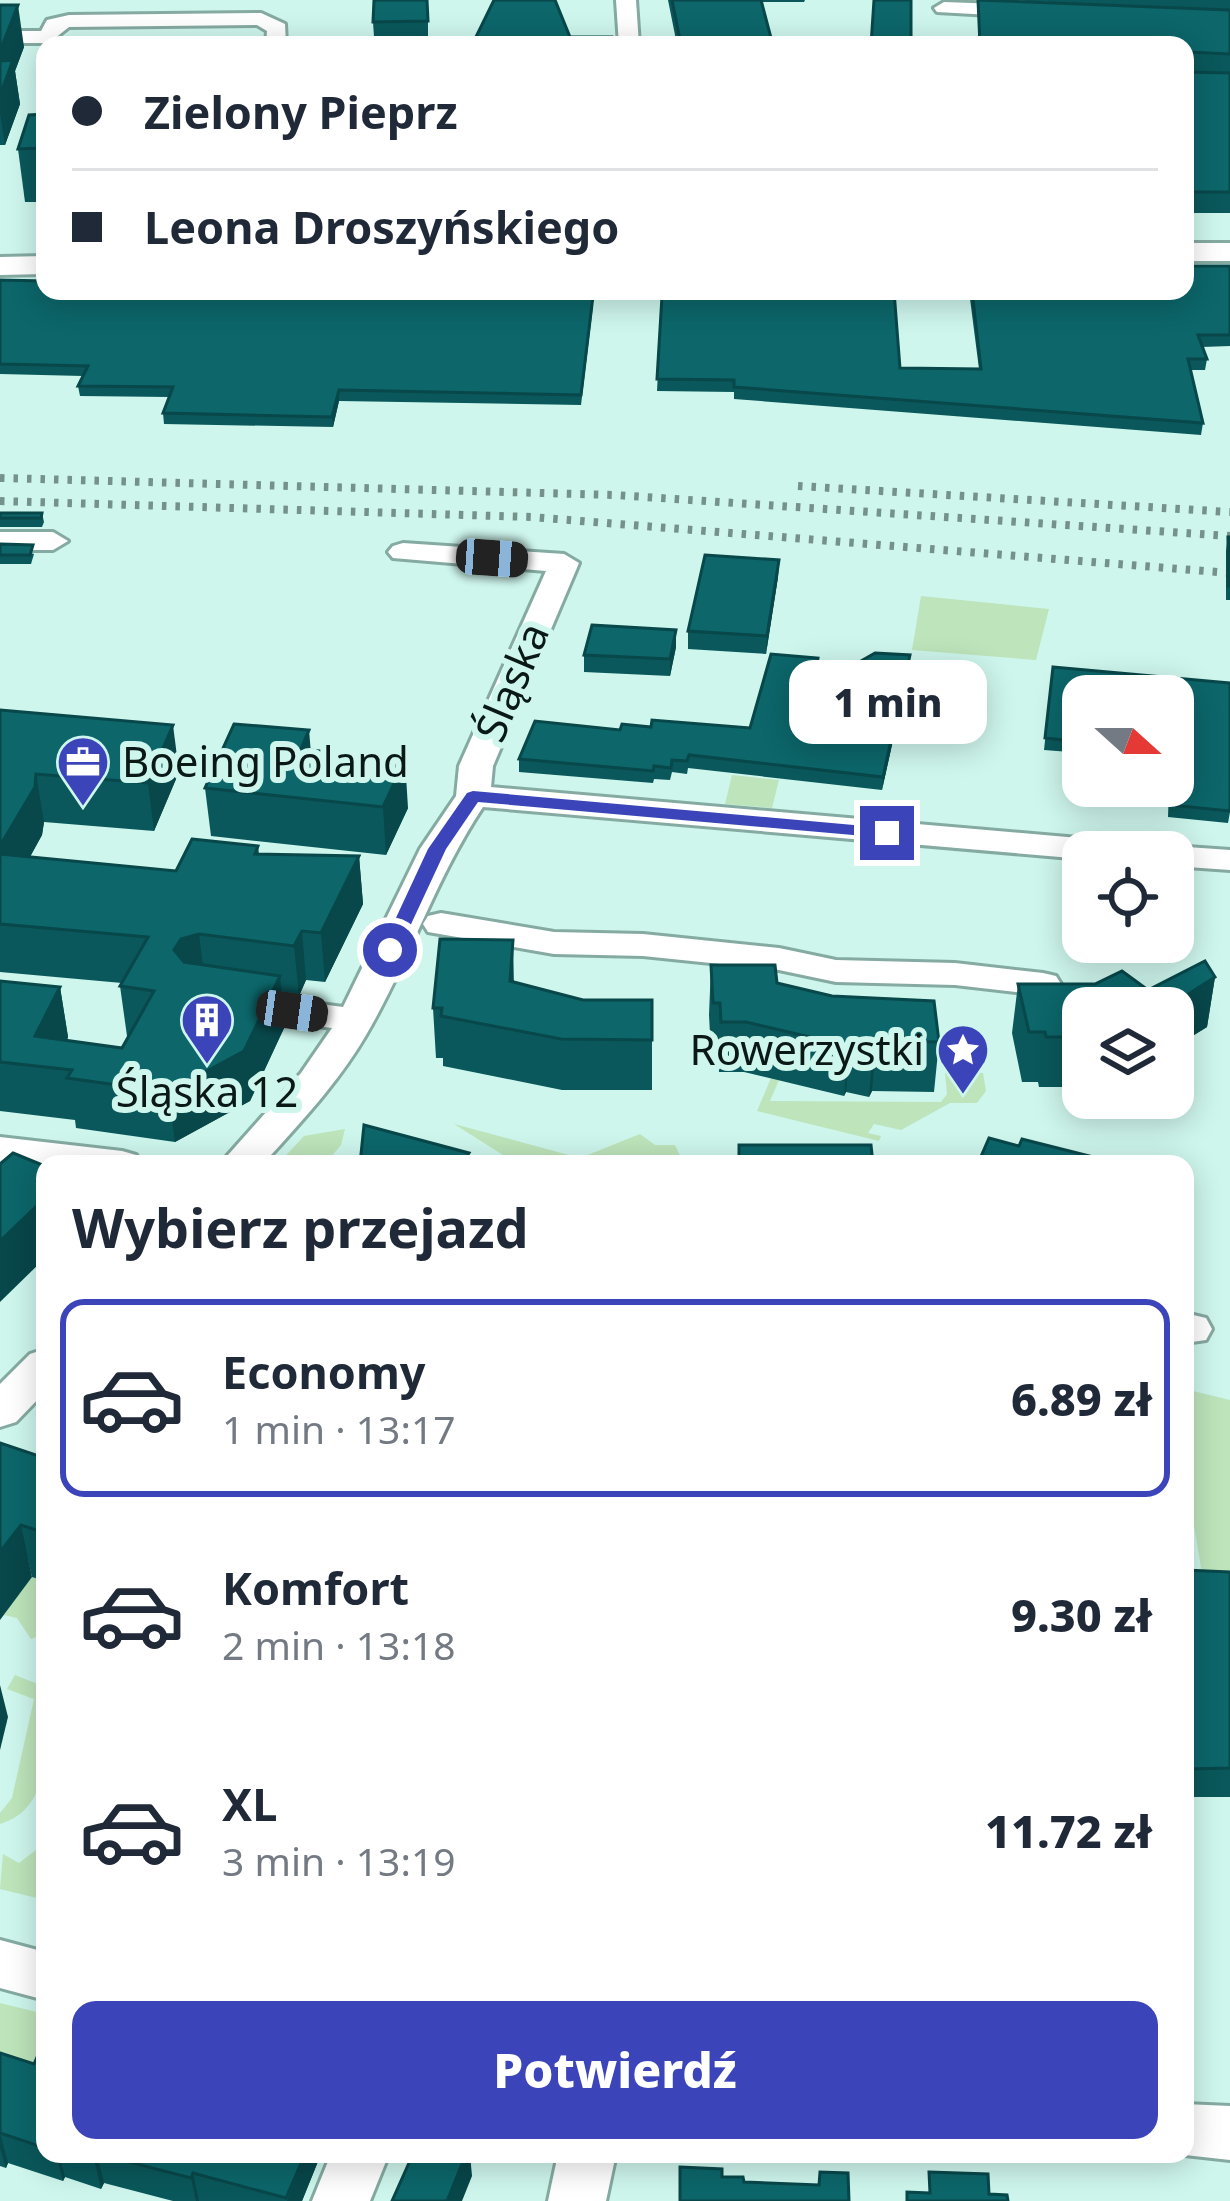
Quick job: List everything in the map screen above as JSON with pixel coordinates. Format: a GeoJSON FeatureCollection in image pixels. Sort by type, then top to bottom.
{"type":"FeatureCollection","features":[{"type":"Feature","properties":{"kind":"main road"},"geometry":{"type":"LineString","coordinates":[[1194,228],[1230,228]]}},
{"type":"Feature","properties":{"kind":"main road"},"geometry":{"type":"LineString","coordinates":[[0,246],[36,245]]}},
{"type":"Feature","properties":{"kind":"main road"},"geometry":{"type":"LineString","coordinates":[[1194,252],[1230,252]]}},
{"type":"Feature","properties":{"kind":"main road"},"geometry":{"type":"LineString","coordinates":[[0,266],[36,266]]}},
{"type":"Feature","properties":{"kind":"street"},"geometry":{"type":"LineString","coordinates":[[626,0],[635,35]]}},
{"type":"Feature","properties":{"kind":"street"},"geometry":{"type":"LineString","coordinates":[[944,11],[1039,11]]}},
{"type":"Feature","properties":{"kind":"street"},"geometry":{"type":"LineString","coordinates":[[49,36],[54,24],[70,21],[261,19],[278,28],[278,36]]}},
{"type":"Feature","properties":{"kind":"street"},"geometry":{"type":"LineString","coordinates":[[0,37],[36,37]]}},
{"type":"Feature","properties":{"kind":"street"},"geometry":{"type":"LineString","coordinates":[[0,542],[53,542]]}},
{"type":"Feature","properties":{"kind":"street","name":"Śląska"},"geometry":{"type":"LineString","coordinates":[[248,1155],[315,1082],[356,1020],[437,849],[473,796],[476,766],[564,563],[403,552]]}},
{"type":"Feature","properties":{"kind":"street"},"geometry":{"type":"LineString","coordinates":[[473,796],[1062,847]]}},
{"type":"Feature","properties":{"kind":"street"},"geometry":{"type":"LineString","coordinates":[[1194,857],[1230,860]]}},
{"type":"Feature","properties":{"kind":"street"},"geometry":{"type":"LineString","coordinates":[[441,924],[554,943],[644,945],[779,959],[836,971],[957,985],[1043,984]]}},
{"type":"Feature","properties":{"kind":"street"},"geometry":{"type":"LineString","coordinates":[[204,999],[356,1020]]}},
{"type":"Feature","properties":{"kind":"street"},"geometry":{"type":"LineString","coordinates":[[0,1150],[44,1155]]}},
{"type":"Feature","properties":{"kind":"street"},"geometry":{"type":"LineString","coordinates":[[0,1964],[36,1974]]}},
{"type":"Feature","properties":{"kind":"street"},"geometry":{"type":"LineString","coordinates":[[1194,2131],[1230,2133]]}},
{"type":"Feature","properties":{"kind":"street"},"geometry":{"type":"LineString","coordinates":[[340,2201],[357,2163]]}},
{"type":"Feature","properties":{"kind":"street"},"geometry":{"type":"LineString","coordinates":[[578,2201],[584,2163]]}},
{"type":"Feature","properties":{"kind":"green space"},"geometry":{"type":"Polygon","coordinates":[[[921,596],[1049,609],[1036,660],[912,650],[921,596]]]}},
{"type":"Feature","properties":{"kind":"green space"},"geometry":{"type":"Polygon","coordinates":[[[732,775],[779,780],[772,808],[725,804],[732,775]]]}},
{"type":"Feature","properties":{"kind":"green space"},"geometry":{"type":"Polygon","coordinates":[[[945,1072],[983,1073],[986,1091],[977,1103],[950,1103],[901,1130],[874,1124],[868,1133],[881,1136],[879,1141],[757,1111],[771,1078],[779,1080],[770,1101],[941,1102],[947,1094],[945,1072]]]}},
{"type":"Feature","properties":{"kind":"green space"},"geometry":{"type":"Polygon","coordinates":[[[454,1124],[569,1155],[503,1155],[454,1124]]]}},
{"type":"Feature","properties":{"kind":"green space"},"geometry":{"type":"Polygon","coordinates":[[[345,1129],[333,1155],[286,1155],[304,1136],[345,1129]]]}},
{"type":"Feature","properties":{"kind":"green space"},"geometry":{"type":"Polygon","coordinates":[[[640,1134],[655,1145],[675,1145],[680,1155],[588,1155],[640,1134]]]}},
{"type":"Feature","properties":{"kind":"green space"},"geometry":{"type":"Polygon","coordinates":[[[1194,1391],[1230,1400],[1230,1602],[1206,1598],[1194,1525],[1194,1391]]]}},
{"type":"Feature","properties":{"kind":"green space"},"geometry":{"type":"Polygon","coordinates":[[[30,1576],[36,1578],[36,1637],[31,1639],[17,1618],[4,1615],[30,1576]]]}},
{"type":"Feature","properties":{"kind":"green space"},"geometry":{"type":"Polygon","coordinates":[[[15,1675],[36,1683],[36,1791],[18,1815],[0,1824],[0,1813],[12,1798],[34,1699],[7,1689],[15,1675]]]}},
{"type":"Feature","properties":{"kind":"green space"},"geometry":{"type":"Polygon","coordinates":[[[36,1850],[36,1898],[0,1889],[3,1854],[19,1863],[36,1850]]]}},
{"type":"Feature","properties":{"kind":"green space"},"geometry":{"type":"Polygon","coordinates":[[[0,2003],[36,2012],[36,2078],[0,2070],[0,2003]]]}},
{"type":"Feature","properties":{"kind":"building"},"geometry":{"type":"Polygon","coordinates":[[[374,0],[427,0],[428,21],[373,22],[374,0]]]}},
{"type":"Feature","properties":{"kind":"building"},"geometry":{"type":"Polygon","coordinates":[[[494,0],[555,0],[570,36],[476,36],[494,0]]]}},
{"type":"Feature","properties":{"kind":"building"},"geometry":{"type":"Polygon","coordinates":[[[672,0],[761,0],[770,36],[679,36],[672,0]]]}},
{"type":"Feature","properties":{"kind":"building"},"geometry":{"type":"Polygon","coordinates":[[[874,0],[911,0],[911,36],[872,36],[874,0]]]}},
{"type":"Feature","properties":{"kind":"building"},"geometry":{"type":"Polygon","coordinates":[[[978,0],[1230,10],[1230,54],[1194,52],[1194,36],[980,36],[978,0]]]}},
{"type":"Feature","properties":{"kind":"building"},"geometry":{"type":"Polygon","coordinates":[[[0,5],[18,5],[0,51],[0,5]]]}},
{"type":"Feature","properties":{"kind":"building"},"geometry":{"type":"Polygon","coordinates":[[[13,60],[0,95],[0,61],[13,60]]]}},
{"type":"Feature","properties":{"kind":"building"},"geometry":{"type":"Polygon","coordinates":[[[1194,72],[1230,73],[1230,192],[1194,192],[1194,72]]]}},
{"type":"Feature","properties":{"kind":"building"},"geometry":{"type":"Polygon","coordinates":[[[29,115],[36,115],[36,148],[18,149],[29,115]]]}},
{"type":"Feature","properties":{"kind":"building"},"geometry":{"type":"Polygon","coordinates":[[[1194,266],[1230,266],[1230,335],[1198,335],[1207,359],[1188,359],[1203,423],[734,387],[734,380],[657,379],[662,300],[895,300],[900,368],[981,369],[973,300],[1194,300],[1194,266]]]}},
{"type":"Feature","properties":{"kind":"building"},"geometry":{"type":"Polygon","coordinates":[[[0,280],[36,281],[36,300],[593,300],[581,395],[339,390],[332,417],[163,413],[173,387],[78,386],[88,366],[0,364],[0,280]]]}},
{"type":"Feature","properties":{"kind":"building"},"geometry":{"type":"Polygon","coordinates":[[[0,513],[42,513],[41,518],[0,518],[0,513]]]}},
{"type":"Feature","properties":{"kind":"building"},"geometry":{"type":"Polygon","coordinates":[[[1230,537],[1230,586],[1228,586],[1230,537]]]}},
{"type":"Feature","properties":{"kind":"building"},"geometry":{"type":"Polygon","coordinates":[[[0,544],[33,545],[30,555],[0,555],[0,544]]]}},
{"type":"Feature","properties":{"kind":"building"},"geometry":{"type":"Polygon","coordinates":[[[705,555],[779,560],[767,636],[688,631],[705,555]]]}},
{"type":"Feature","properties":{"kind":"building"},"geometry":{"type":"Polygon","coordinates":[[[592,625],[676,630],[670,659],[584,655],[592,625]]]}},
{"type":"Feature","properties":{"kind":"building"},"geometry":{"type":"Polygon","coordinates":[[[875,653],[910,655],[883,777],[689,755],[687,761],[672,760],[671,768],[654,766],[653,771],[519,759],[535,721],[620,730],[622,724],[651,727],[652,720],[750,728],[771,654],[818,658],[812,689],[875,653]]]}},
{"type":"Feature","properties":{"kind":"building"},"geometry":{"type":"Polygon","coordinates":[[[1053,667],[1142,675],[1062,675],[1062,740],[1045,738],[1053,667]]]}},
{"type":"Feature","properties":{"kind":"building"},"geometry":{"type":"Polygon","coordinates":[[[1194,680],[1230,683],[1230,811],[1190,807],[1194,807],[1194,680]]]}},
{"type":"Feature","properties":{"kind":"building"},"geometry":{"type":"Polygon","coordinates":[[[0,710],[173,725],[148,783],[36,774],[35,787],[0,846],[0,710]]]}},
{"type":"Feature","properties":{"kind":"building"},"geometry":{"type":"Polygon","coordinates":[[[234,724],[309,730],[301,749],[405,760],[383,807],[205,788],[234,724]]]}},
{"type":"Feature","properties":{"kind":"building"},"geometry":{"type":"Polygon","coordinates":[[[192,839],[258,846],[255,854],[359,856],[321,933],[302,931],[294,946],[199,934],[181,939],[174,950],[184,962],[280,976],[244,1051],[168,1092],[67,1078],[72,1070],[0,1062],[0,981],[60,987],[35,1036],[122,1048],[154,991],[120,986],[148,937],[0,924],[0,854],[176,871],[192,839]]]}},
{"type":"Feature","properties":{"kind":"building"},"geometry":{"type":"Polygon","coordinates":[[[440,939],[513,940],[510,981],[583,1000],[652,1000],[652,1040],[561,1039],[441,1016],[442,1008],[433,1008],[440,939]]]}},
{"type":"Feature","properties":{"kind":"building"},"geometry":{"type":"Polygon","coordinates":[[[1205,961],[1215,977],[1194,991],[1154,987],[1205,961]]]}},
{"type":"Feature","properties":{"kind":"building"},"geometry":{"type":"Polygon","coordinates":[[[711,965],[775,965],[777,983],[832,996],[934,1001],[939,1042],[876,1041],[873,1047],[850,1041],[848,1046],[746,1022],[721,1022],[720,1003],[713,1003],[711,965]]]}},
{"type":"Feature","properties":{"kind":"building"},"geometry":{"type":"Polygon","coordinates":[[[1122,971],[1144,987],[1062,987],[1062,1037],[1029,1032],[1018,984],[1095,984],[1122,971]]]}},
{"type":"Feature","properties":{"kind":"building"},"geometry":{"type":"Polygon","coordinates":[[[364,1125],[469,1153],[468,1155],[361,1155],[364,1125]]]}},
{"type":"Feature","properties":{"kind":"building"},"geometry":{"type":"Polygon","coordinates":[[[989,1138],[1019,1146],[1022,1139],[1085,1155],[982,1155],[989,1138]]]}},
{"type":"Feature","properties":{"kind":"building"},"geometry":{"type":"Polygon","coordinates":[[[739,1145],[871,1145],[872,1155],[739,1155],[739,1145]]]}},
{"type":"Feature","properties":{"kind":"building"},"geometry":{"type":"Polygon","coordinates":[[[13,1153],[36,1162],[36,1207],[0,1241],[0,1164],[13,1153]]]}},
{"type":"Feature","properties":{"kind":"building"},"geometry":{"type":"Polygon","coordinates":[[[0,1443],[36,1455],[36,1530],[21,1525],[0,1552],[0,1443]]]}},
{"type":"Feature","properties":{"kind":"building"},"geometry":{"type":"Polygon","coordinates":[[[1194,1570],[1230,1572],[1230,1768],[1194,1769],[1194,1570]]]}},
{"type":"Feature","properties":{"kind":"building"},"geometry":{"type":"Polygon","coordinates":[[[0,2053],[34,2064],[36,2060],[36,2145],[0,2133],[0,2053]]]}},
{"type":"Feature","properties":{"kind":"building"},"geometry":{"type":"Polygon","coordinates":[[[133,2163],[301,2163],[286,2198],[193,2173],[191,2178],[133,2163]]]}},
{"type":"Feature","properties":{"kind":"building"},"geometry":{"type":"Polygon","coordinates":[[[409,2163],[462,2163],[447,2201],[392,2201],[409,2163]]]}},
{"type":"Feature","properties":{"kind":"building"},"geometry":{"type":"Polygon","coordinates":[[[680,2167],[722,2169],[722,2177],[743,2177],[744,2182],[819,2185],[820,2172],[848,2173],[849,2201],[680,2201],[680,2167]]]}},
{"type":"Feature","properties":{"kind":"building"},"geometry":{"type":"Polygon","coordinates":[[[929,2172],[988,2174],[989,2194],[1007,2195],[1008,2201],[907,2201],[907,2192],[930,2193],[929,2172]]]}},
{"type":"Feature","properties":{"kind":"railway"},"geometry":{"type":"LineString","coordinates":[[0,478],[615,495],[1230,536]]}},
{"type":"Feature","properties":{"kind":"railway"},"geometry":{"type":"LineString","coordinates":[[798,486],[1230,512]]}},
{"type":"Feature","properties":{"kind":"railway"},"geometry":{"type":"LineString","coordinates":[[0,501],[531,517],[1230,573]]}},
{"type":"Feature","properties":{"kind":"place","name":"Boeing Poland"},"geometry":{"type":"Point","coordinates":[83,808]}},
{"type":"Feature","properties":{"kind":"place","name":"Śląska 12"},"geometry":{"type":"Point","coordinates":[207,1066]}},
{"type":"Feature","properties":{"kind":"place","name":"Rowerzystki"},"geometry":{"type":"Point","coordinates":[963,1096]}},
{"type":"Feature","properties":{"kind":"route"},"geometry":{"type":"LineString","coordinates":[[390,950],[437,849],[473,796],[887,833]]}}]}
